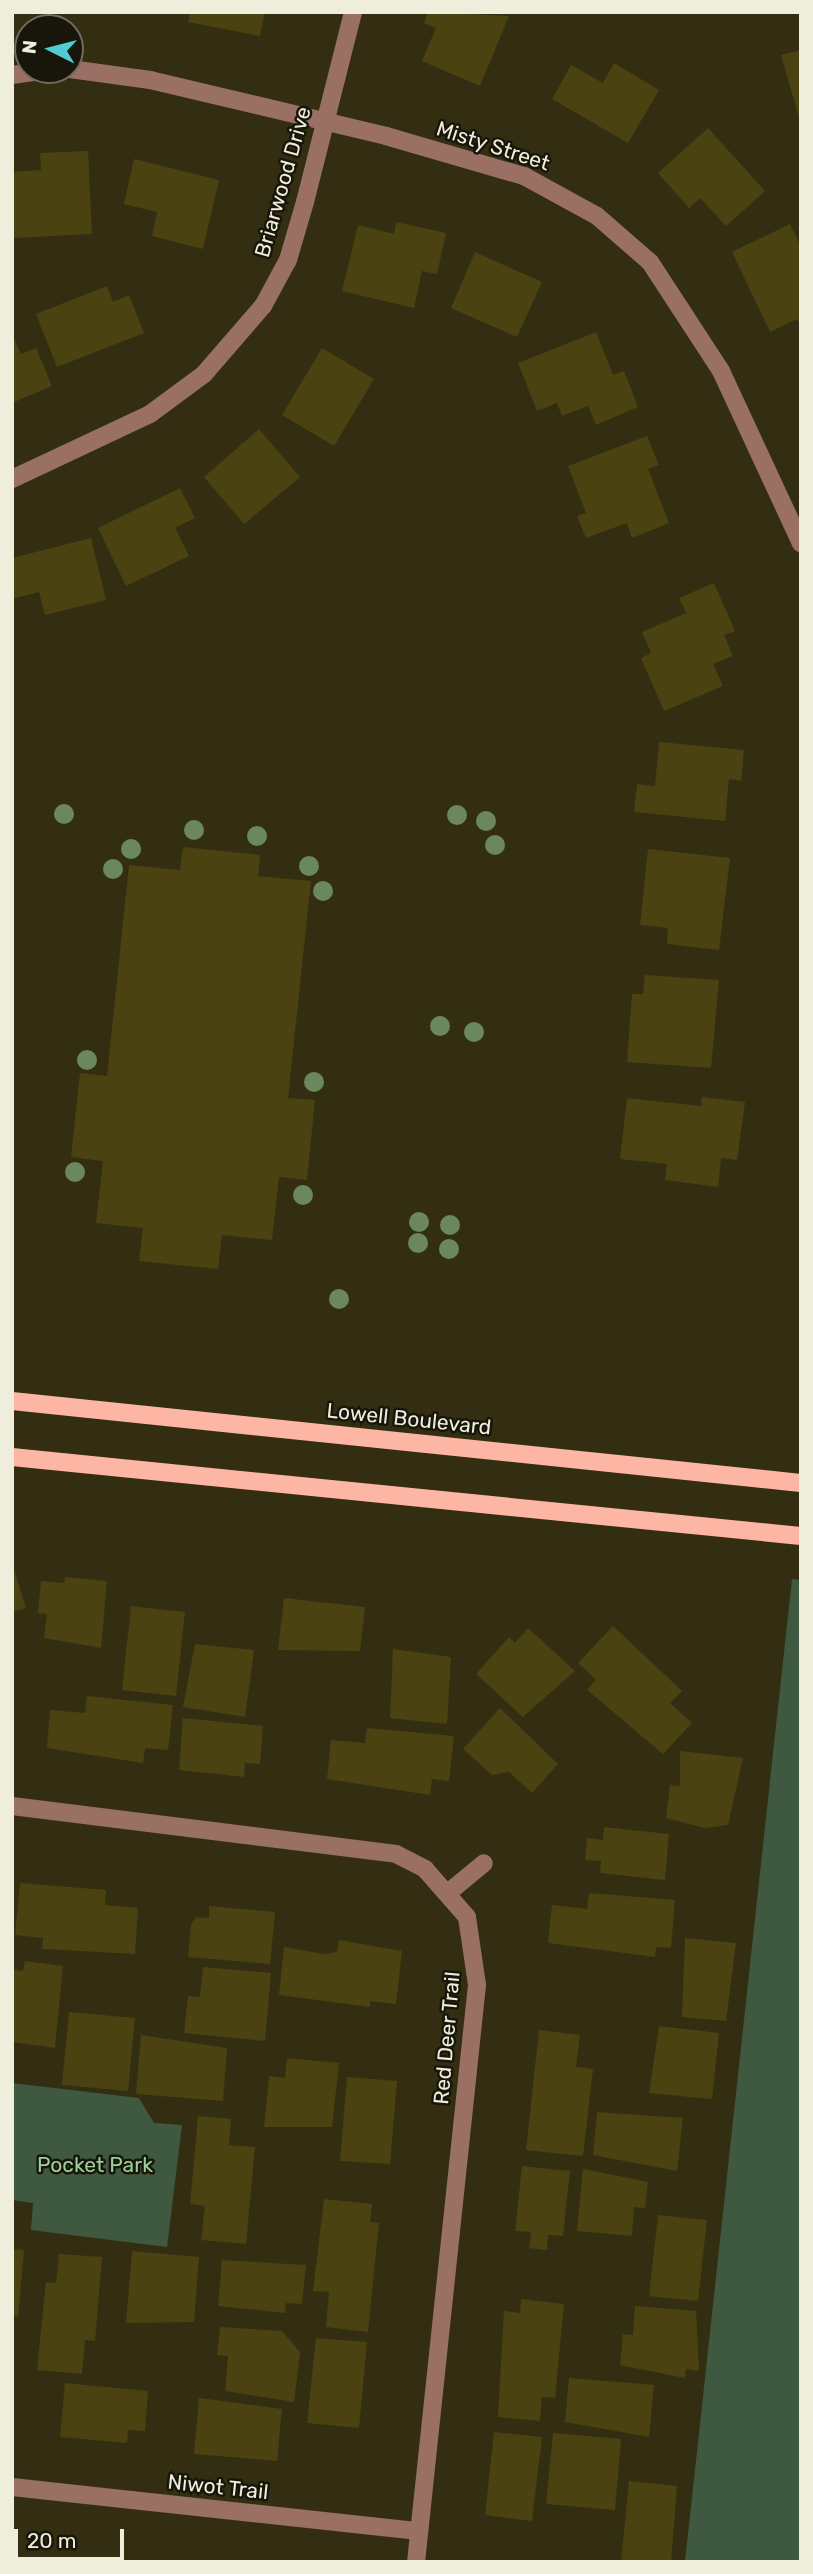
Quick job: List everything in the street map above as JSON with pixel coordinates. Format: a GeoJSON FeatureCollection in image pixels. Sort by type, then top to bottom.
{"type":"FeatureCollection","features":[{"type":"Feature","properties":{"kind":"main road","name":"Lowell Boulevard"},"geometry":{"type":"LineString","coordinates":[[12,1401],[801,1483]]}},
{"type":"Feature","properties":{"kind":"main road"},"geometry":{"type":"LineString","coordinates":[[12,1457],[801,1536]]}},
{"type":"Feature","properties":{"kind":"street","name":"Briarwood Drive"},"geometry":{"type":"LineString","coordinates":[[12,479],[149,414],[235,344],[288,260],[353,12]]}},
{"type":"Feature","properties":{"kind":"street","name":"Misty Street"},"geometry":{"type":"LineString","coordinates":[[84,71],[150,80],[325,121],[524,176],[597,216],[650,262],[721,371],[801,543]]}},
{"type":"Feature","properties":{"kind":"street","name":"Red Deer Trail"},"geometry":{"type":"LineString","coordinates":[[12,1806],[365,1846],[425,1869],[449,1892],[467,1917],[477,1985],[416,2562]]}},
{"type":"Feature","properties":{"kind":"street"},"geometry":{"type":"LineString","coordinates":[[449,1892],[484,1863]]}},
{"type":"Feature","properties":{"kind":"street","name":"Niwot Trail"},"geometry":{"type":"LineString","coordinates":[[12,2487],[419,2531]]}},
{"type":"Feature","properties":{"kind":"green space"},"geometry":{"type":"Polygon","coordinates":[[[792,1579],[801,1580],[801,2562],[685,2562],[792,1579]]]}},
{"type":"Feature","properties":{"kind":"green space","name":"Pocket Park"},"geometry":{"type":"Polygon","coordinates":[[[12,2083],[139,2098],[154,2123],[182,2125],[167,2247],[31,2230],[33,2203],[12,2200],[12,2083]]]}},
{"type":"Feature","properties":{"kind":"building"},"geometry":{"type":"Polygon","coordinates":[[[190,12],[265,12],[260,36],[188,22],[190,12]]]}},
{"type":"Feature","properties":{"kind":"building"},"geometry":{"type":"Polygon","coordinates":[[[428,12],[509,16],[480,86],[422,61],[436,28],[424,23],[428,12]]]}},
{"type":"Feature","properties":{"kind":"building"},"geometry":{"type":"Polygon","coordinates":[[[801,50],[801,121],[800,121],[781,55],[801,50]]]}},
{"type":"Feature","properties":{"kind":"building"},"geometry":{"type":"Polygon","coordinates":[[[614,63],[659,90],[628,143],[552,99],[571,65],[603,83],[614,63]]]}},
{"type":"Feature","properties":{"kind":"building"},"geometry":{"type":"Polygon","coordinates":[[[708,128],[765,191],[726,226],[700,198],[689,208],[658,173],[708,128]]]}},
{"type":"Feature","properties":{"kind":"building"},"geometry":{"type":"Polygon","coordinates":[[[88,151],[92,234],[13,238],[12,172],[41,170],[40,153],[88,151]]]}},
{"type":"Feature","properties":{"kind":"building"},"geometry":{"type":"Polygon","coordinates":[[[134,159],[219,180],[203,249],[152,236],[157,212],[124,204],[134,159]]]}},
{"type":"Feature","properties":{"kind":"building"},"geometry":{"type":"Polygon","coordinates":[[[396,222],[446,233],[437,274],[422,271],[414,308],[342,291],[358,225],[394,234],[396,222]]]}},
{"type":"Feature","properties":{"kind":"building"},"geometry":{"type":"Polygon","coordinates":[[[790,224],[801,247],[801,326],[797,319],[770,332],[732,252],[790,224]]]}},
{"type":"Feature","properties":{"kind":"building"},"geometry":{"type":"Polygon","coordinates":[[[475,252],[542,282],[517,337],[451,308],[475,252]]]}},
{"type":"Feature","properties":{"kind":"building"},"geometry":{"type":"Polygon","coordinates":[[[107,286],[113,302],[129,295],[144,333],[57,367],[36,314],[107,286]]]}},
{"type":"Feature","properties":{"kind":"building"},"geometry":{"type":"Polygon","coordinates":[[[596,332],[613,375],[624,371],[638,407],[596,425],[588,406],[562,416],[557,403],[537,411],[518,363],[596,332]]]}},
{"type":"Feature","properties":{"kind":"building"},"geometry":{"type":"Polygon","coordinates":[[[12,334],[21,354],[36,348],[52,386],[12,403],[12,334]]]}},
{"type":"Feature","properties":{"kind":"building"},"geometry":{"type":"Polygon","coordinates":[[[322,348],[374,379],[334,446],[282,415],[322,348]]]}},
{"type":"Feature","properties":{"kind":"building"},"geometry":{"type":"Polygon","coordinates":[[[259,429],[300,477],[244,524],[204,477],[259,429]]]}},
{"type":"Feature","properties":{"kind":"building"},"geometry":{"type":"Polygon","coordinates":[[[647,436],[659,465],[648,469],[669,523],[632,538],[627,523],[586,538],[577,516],[586,513],[568,466],[647,436]]]}},
{"type":"Feature","properties":{"kind":"building"},"geometry":{"type":"Polygon","coordinates":[[[180,488],[195,518],[175,528],[189,556],[126,586],[98,528],[180,488]]]}},
{"type":"Feature","properties":{"kind":"building"},"geometry":{"type":"Polygon","coordinates":[[[91,538],[106,600],[45,615],[39,592],[12,599],[12,558],[91,538]]]}},
{"type":"Feature","properties":{"kind":"building"},"geometry":{"type":"Polygon","coordinates":[[[714,583],[735,631],[724,635],[733,656],[713,664],[723,686],[664,711],[641,658],[651,653],[642,632],[686,613],[679,598],[714,583]]]}},
{"type":"Feature","properties":{"kind":"building"},"geometry":{"type":"Polygon","coordinates":[[[659,742],[744,750],[741,781],[729,779],[725,821],[634,812],[637,784],[655,786],[659,742]]]}},
{"type":"Feature","properties":{"kind":"building"},"geometry":{"type":"Polygon","coordinates":[[[183,847],[260,855],[258,876],[311,881],[288,1098],[315,1100],[307,1180],[279,1177],[272,1240],[222,1235],[218,1269],[139,1261],[143,1228],[96,1223],[103,1161],[71,1157],[80,1073],[107,1076],[129,865],[180,870],[183,847]]]}},
{"type":"Feature","properties":{"kind":"building"},"geometry":{"type":"Polygon","coordinates":[[[648,849],[730,858],[719,950],[667,944],[668,928],[640,925],[648,849]]]}},
{"type":"Feature","properties":{"kind":"building"},"geometry":{"type":"Polygon","coordinates":[[[645,975],[719,980],[711,1068],[627,1062],[632,994],[643,994],[645,975]]]}},
{"type":"Feature","properties":{"kind":"building"},"geometry":{"type":"Polygon","coordinates":[[[702,1097],[745,1102],[737,1160],[721,1158],[718,1187],[665,1180],[667,1164],[620,1159],[627,1098],[701,1106],[702,1097]]]}},
{"type":"Feature","properties":{"kind":"building"},"geometry":{"type":"Polygon","coordinates":[[[12,1563],[26,1608],[12,1612],[12,1563]]]}},
{"type":"Feature","properties":{"kind":"building"},"geometry":{"type":"Polygon","coordinates":[[[65,1577],[107,1581],[101,1648],[44,1638],[47,1614],[38,1613],[41,1581],[64,1583],[65,1577]]]}},
{"type":"Feature","properties":{"kind":"building"},"geometry":{"type":"Polygon","coordinates":[[[284,1598],[365,1607],[360,1651],[278,1650],[284,1598]]]}},
{"type":"Feature","properties":{"kind":"building"},"geometry":{"type":"Polygon","coordinates":[[[131,1606],[185,1612],[176,1696],[122,1690],[131,1606]]]}},
{"type":"Feature","properties":{"kind":"building"},"geometry":{"type":"Polygon","coordinates":[[[613,1626],[682,1691],[670,1703],[692,1723],[663,1754],[587,1690],[596,1680],[578,1663],[613,1626]]]}},
{"type":"Feature","properties":{"kind":"building"},"geometry":{"type":"Polygon","coordinates":[[[528,1628],[575,1671],[523,1717],[476,1674],[509,1637],[515,1643],[528,1628]]]}},
{"type":"Feature","properties":{"kind":"building"},"geometry":{"type":"Polygon","coordinates":[[[195,1644],[254,1650],[245,1717],[183,1707],[195,1644]]]}},
{"type":"Feature","properties":{"kind":"building"},"geometry":{"type":"Polygon","coordinates":[[[393,1649],[451,1657],[447,1724],[390,1718],[393,1649]]]}},
{"type":"Feature","properties":{"kind":"building"},"geometry":{"type":"Polygon","coordinates":[[[87,1696],[173,1705],[168,1750],[145,1748],[143,1763],[47,1748],[50,1710],[85,1713],[87,1696]]]}},
{"type":"Feature","properties":{"kind":"building"},"geometry":{"type":"Polygon","coordinates":[[[500,1708],[558,1764],[532,1793],[509,1772],[492,1775],[463,1749],[500,1708]]]}},
{"type":"Feature","properties":{"kind":"building"},"geometry":{"type":"Polygon","coordinates":[[[183,1718],[263,1726],[260,1764],[245,1763],[244,1777],[179,1770],[183,1718]]]}},
{"type":"Feature","properties":{"kind":"building"},"geometry":{"type":"Polygon","coordinates":[[[367,1728],[454,1736],[449,1781],[432,1779],[430,1795],[327,1779],[331,1740],[365,1743],[367,1728]]]}},
{"type":"Feature","properties":{"kind":"building"},"geometry":{"type":"Polygon","coordinates":[[[680,1751],[743,1758],[728,1825],[705,1828],[666,1818],[670,1785],[680,1786],[680,1751]]]}},
{"type":"Feature","properties":{"kind":"building"},"geometry":{"type":"Polygon","coordinates":[[[604,1827],[669,1834],[665,1880],[600,1873],[601,1861],[585,1860],[587,1838],[603,1840],[604,1827]]]}},
{"type":"Feature","properties":{"kind":"building"},"geometry":{"type":"Polygon","coordinates":[[[20,1883],[106,1890],[105,1905],[138,1908],[135,1954],[42,1949],[43,1938],[15,1935],[20,1883]]]}},
{"type":"Feature","properties":{"kind":"building"},"geometry":{"type":"Polygon","coordinates":[[[589,1893],[675,1900],[671,1948],[656,1947],[655,1957],[548,1943],[552,1905],[587,1909],[589,1893]]]}},
{"type":"Feature","properties":{"kind":"building"},"geometry":{"type":"Polygon","coordinates":[[[209,1906],[275,1912],[270,1964],[188,1957],[191,1925],[196,1917],[209,1918],[209,1906]]]}},
{"type":"Feature","properties":{"kind":"building"},"geometry":{"type":"Polygon","coordinates":[[[685,1938],[736,1943],[726,2021],[682,2017],[685,1938]]]}},
{"type":"Feature","properties":{"kind":"building"},"geometry":{"type":"Polygon","coordinates":[[[339,1940],[402,1951],[396,2004],[370,2001],[370,2007],[279,1995],[284,1947],[324,1954],[337,1952],[339,1940]]]}},
{"type":"Feature","properties":{"kind":"building"},"geometry":{"type":"Polygon","coordinates":[[[25,1961],[63,1966],[55,2048],[12,2042],[12,1969],[23,1971],[25,1961]]]}},
{"type":"Feature","properties":{"kind":"building"},"geometry":{"type":"Polygon","coordinates":[[[203,1967],[271,1973],[265,2041],[184,2033],[188,1996],[200,1997],[203,1967]]]}},
{"type":"Feature","properties":{"kind":"building"},"geometry":{"type":"Polygon","coordinates":[[[69,2012],[135,2018],[128,2091],[62,2085],[69,2012]]]}},
{"type":"Feature","properties":{"kind":"building"},"geometry":{"type":"Polygon","coordinates":[[[659,2026],[719,2033],[712,2099],[649,2093],[659,2026]]]}},
{"type":"Feature","properties":{"kind":"building"},"geometry":{"type":"Polygon","coordinates":[[[539,2030],[580,2035],[576,2067],[593,2069],[583,2156],[526,2150],[539,2030]]]}},
{"type":"Feature","properties":{"kind":"building"},"geometry":{"type":"Polygon","coordinates":[[[141,2035],[227,2048],[223,2101],[136,2094],[141,2035]]]}},
{"type":"Feature","properties":{"kind":"building"},"geometry":{"type":"Polygon","coordinates":[[[287,2058],[339,2063],[332,2127],[264,2127],[269,2076],[285,2078],[287,2058]]]}},
{"type":"Feature","properties":{"kind":"building"},"geometry":{"type":"Polygon","coordinates":[[[347,2077],[397,2081],[390,2164],[340,2161],[347,2077]]]}},
{"type":"Feature","properties":{"kind":"building"},"geometry":{"type":"Polygon","coordinates":[[[597,2112],[683,2118],[677,2171],[593,2155],[597,2112]]]}},
{"type":"Feature","properties":{"kind":"building"},"geometry":{"type":"Polygon","coordinates":[[[198,2116],[231,2119],[229,2145],[255,2147],[246,2244],[201,2240],[205,2206],[190,2204],[198,2116]]]}},
{"type":"Feature","properties":{"kind":"building"},"geometry":{"type":"Polygon","coordinates":[[[522,2166],[570,2171],[563,2236],[548,2235],[547,2250],[529,2248],[531,2232],[515,2231],[522,2166]]]}},
{"type":"Feature","properties":{"kind":"building"},"geometry":{"type":"Polygon","coordinates":[[[583,2169],[648,2182],[645,2208],[634,2207],[632,2236],[577,2231],[583,2169]]]}},
{"type":"Feature","properties":{"kind":"building"},"geometry":{"type":"Polygon","coordinates":[[[324,2199],[372,2204],[370,2222],[379,2223],[368,2332],[326,2327],[329,2292],[313,2291],[324,2199]]]}},
{"type":"Feature","properties":{"kind":"building"},"geometry":{"type":"Polygon","coordinates":[[[658,2215],[707,2220],[698,2301],[649,2296],[658,2215]]]}},
{"type":"Feature","properties":{"kind":"building"},"geometry":{"type":"Polygon","coordinates":[[[12,2249],[24,2250],[18,2317],[12,2316],[12,2249]]]}},
{"type":"Feature","properties":{"kind":"building"},"geometry":{"type":"Polygon","coordinates":[[[132,2251],[199,2257],[194,2322],[126,2323],[132,2251]]]}},
{"type":"Feature","properties":{"kind":"building"},"geometry":{"type":"Polygon","coordinates":[[[59,2254],[102,2257],[95,2341],[85,2340],[82,2374],[37,2370],[46,2282],[56,2283],[59,2254]]]}},
{"type":"Feature","properties":{"kind":"building"},"geometry":{"type":"Polygon","coordinates":[[[222,2260],[306,2265],[302,2304],[286,2303],[285,2313],[218,2306],[222,2260]]]}},
{"type":"Feature","properties":{"kind":"building"},"geometry":{"type":"Polygon","coordinates":[[[521,2299],[564,2304],[555,2398],[542,2397],[540,2421],[498,2417],[504,2311],[520,2313],[521,2299]]]}},
{"type":"Feature","properties":{"kind":"building"},"geometry":{"type":"Polygon","coordinates":[[[635,2306],[696,2311],[699,2371],[686,2369],[685,2378],[620,2365],[623,2334],[633,2335],[635,2306]]]}},
{"type":"Feature","properties":{"kind":"building"},"geometry":{"type":"Polygon","coordinates":[[[220,2327],[282,2331],[300,2352],[294,2402],[225,2391],[228,2356],[217,2355],[220,2327]]]}},
{"type":"Feature","properties":{"kind":"building"},"geometry":{"type":"Polygon","coordinates":[[[316,2338],[367,2342],[359,2428],[307,2423],[316,2338]]]}},
{"type":"Feature","properties":{"kind":"building"},"geometry":{"type":"Polygon","coordinates":[[[569,2378],[654,2385],[649,2437],[565,2422],[569,2378]]]}},
{"type":"Feature","properties":{"kind":"building"},"geometry":{"type":"Polygon","coordinates":[[[65,2383],[148,2391],[145,2431],[128,2430],[127,2443],[60,2437],[65,2383]]]}},
{"type":"Feature","properties":{"kind":"building"},"geometry":{"type":"Polygon","coordinates":[[[199,2398],[282,2409],[277,2461],[194,2454],[199,2398]]]}},
{"type":"Feature","properties":{"kind":"building"},"geometry":{"type":"Polygon","coordinates":[[[494,2432],[542,2437],[532,2521],[485,2515],[494,2432]]]}},
{"type":"Feature","properties":{"kind":"building"},"geometry":{"type":"Polygon","coordinates":[[[553,2433],[621,2439],[615,2510],[546,2504],[553,2433]]]}},
{"type":"Feature","properties":{"kind":"building"},"geometry":{"type":"Polygon","coordinates":[[[629,2481],[677,2486],[671,2562],[621,2562],[629,2481]]]}}]}
